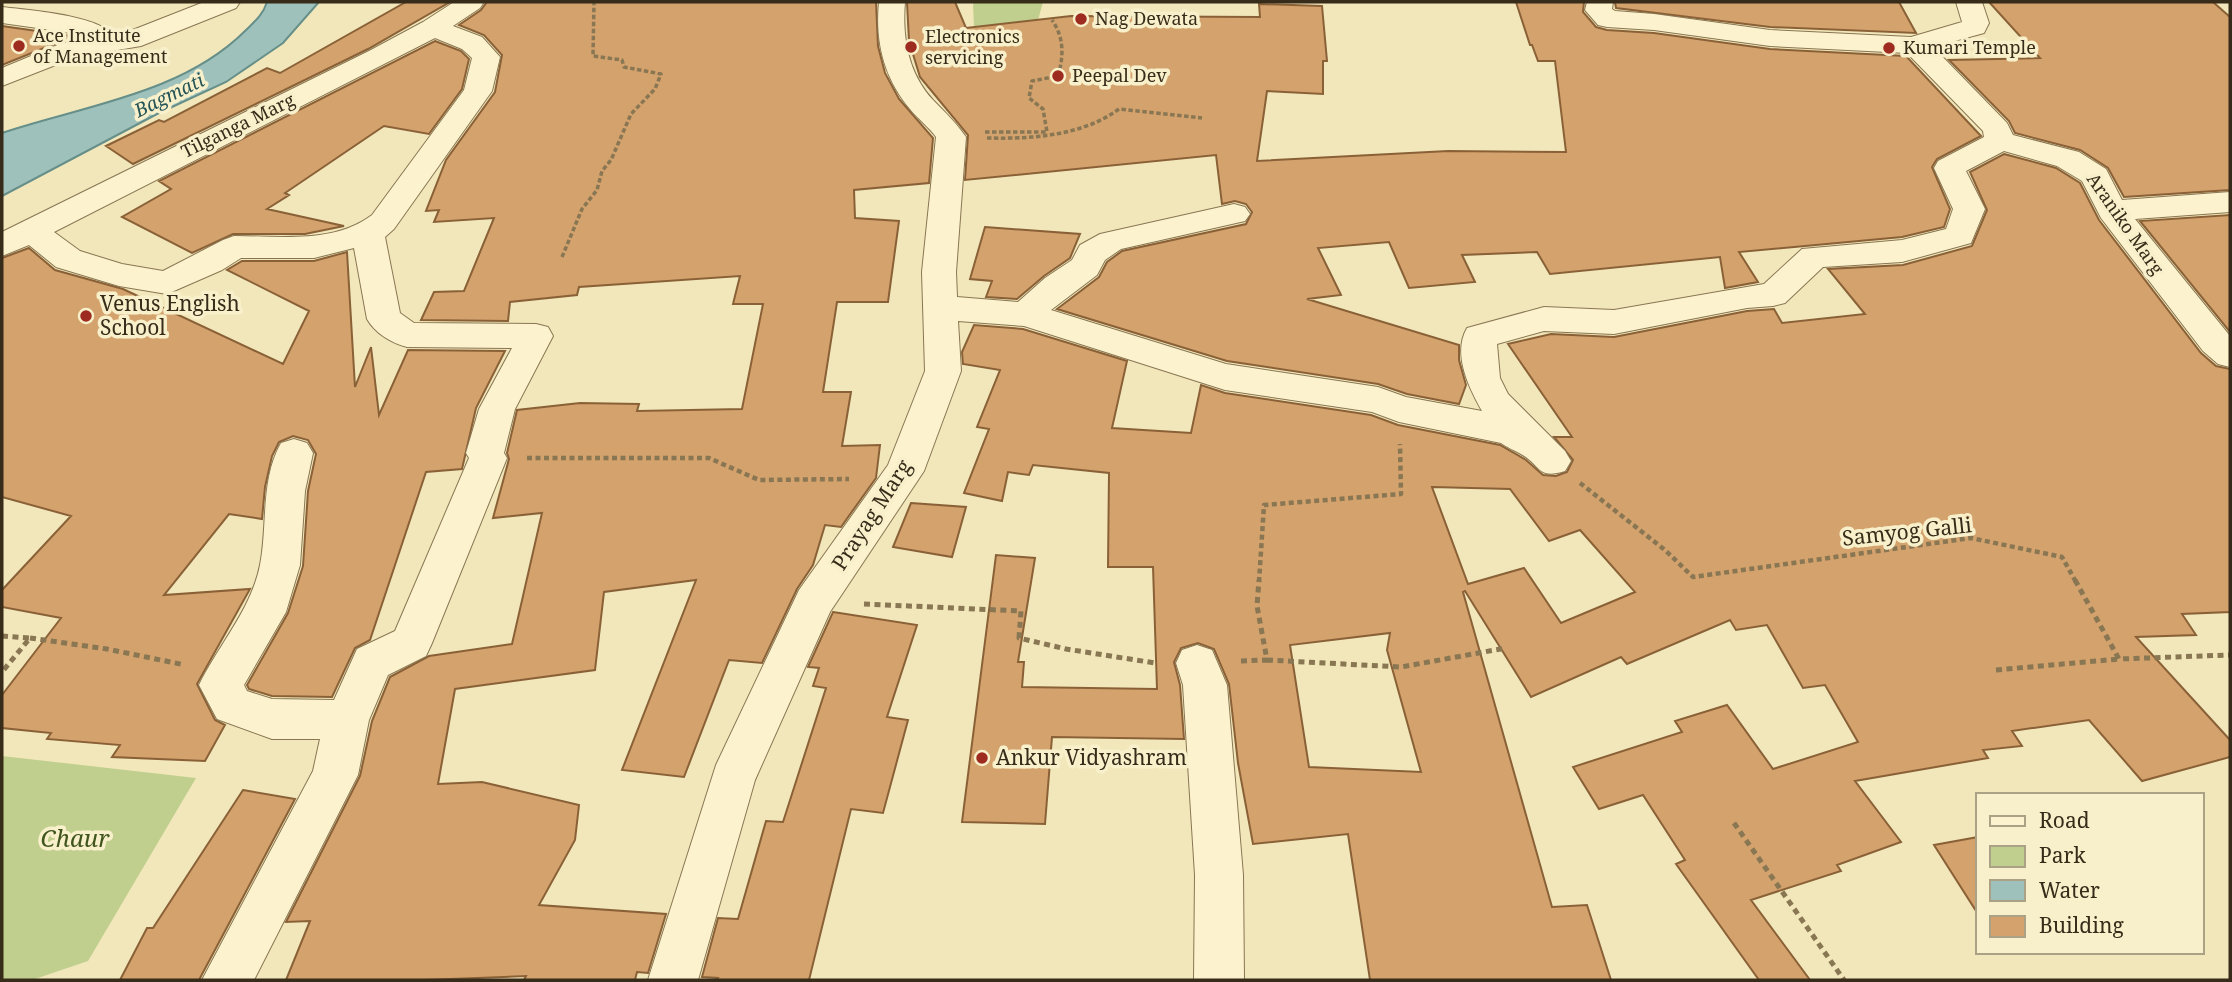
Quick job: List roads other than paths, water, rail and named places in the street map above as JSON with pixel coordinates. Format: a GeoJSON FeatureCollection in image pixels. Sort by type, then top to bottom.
{"type":"FeatureCollection","features":[{"type":"Feature","properties":{"kind":"street"},"geometry":{"type":"LineString","coordinates":[[2,78],[70,50],[131,40],[227,2]]}},
{"type":"Feature","properties":{"kind":"street","name":"Tilganga Marg"},"geometry":{"type":"LineString","coordinates":[[2,245],[433,28],[471,2]]}},
{"type":"Feature","properties":{"kind":"street","name":"Prayag Marg"},"geometry":{"type":"LineString","coordinates":[[673,980],[732,780],[814,602],[905,471],[943,371],[940,233],[964,135],[943,123],[921,104],[907,84],[892,50],[892,2]]}},
{"type":"Feature","properties":{"kind":"street"},"geometry":{"type":"LineString","coordinates":[[1600,2],[1598,10],[1606,19],[1654,22],[1770,37],[1914,45],[1936,36],[1974,27],[1976,23],[1969,2]]}},
{"type":"Feature","properties":{"kind":"street"},"geometry":{"type":"LineString","coordinates":[[2,15],[70,25],[98,34],[102,45]]}},
{"type":"Feature","properties":{"kind":"street"},"geometry":{"type":"LineString","coordinates":[[31,230],[68,259],[119,275],[167,283],[234,247],[314,247],[368,234],[383,222],[478,91],[486,57],[481,50],[472,43],[433,28]]}},
{"type":"Feature","properties":{"kind":"street"},"geometry":{"type":"LineString","coordinates":[[941,308],[1027,314],[1225,377],[1378,400],[1399,408],[1513,431],[1552,461],[1494,403],[1482,378],[1479,337],[1544,319],[1614,322],[1747,296],[1773,295],[1814,257],[1902,251],[1959,236],[1969,209],[1949,168],[2000,141],[1997,130],[1914,45]]}},
{"type":"Feature","properties":{"kind":"street","name":"Araniko Marg"},"geometry":{"type":"LineString","coordinates":[[2000,141],[2067,159],[2095,176],[2112,211],[2215,342],[2230,355]]}},
{"type":"Feature","properties":{"kind":"street"},"geometry":{"type":"LineString","coordinates":[[2112,211],[2230,202]]}},
{"type":"Feature","properties":{"kind":"street"},"geometry":{"type":"LineString","coordinates":[[1027,314],[1057,286],[1085,267],[1092,253],[1111,242],[1234,214]]}},
{"type":"Feature","properties":{"kind":"street"},"geometry":{"type":"LineString","coordinates":[[228,980],[334,775],[347,720],[372,662],[411,643],[488,458],[485,453],[497,409],[536,337],[407,335],[384,319],[368,234]]}},
{"type":"Feature","properties":{"kind":"street"},"geometry":{"type":"LineString","coordinates":[[295,453],[286,491],[280,565],[265,612],[221,685],[232,705],[272,719],[347,720]]}},
{"type":"Feature","properties":{"kind":"street"},"geometry":{"type":"LineString","coordinates":[[1197,663],[1205,685],[1219,876],[1219,980]]}},
{"type":"Feature","properties":{"kind":"water","name":"Bagmati"},"geometry":{"type":"Polygon","coordinates":[[[267,2],[319,2],[283,43],[226,82],[157,114],[2,196],[2,133],[130,96],[192,70],[245,31],[261,15],[267,2]]]}},
{"type":"Feature","properties":{"kind":"place","name":"Nag Dewata"},"geometry":{"type":"Point","coordinates":[1081,19]}},
{"type":"Feature","properties":{"kind":"place","name":"Ace Institute of Management"},"geometry":{"type":"Point","coordinates":[19,46]}},
{"type":"Feature","properties":{"kind":"place","name":"Electronics servicing"},"geometry":{"type":"Point","coordinates":[911,47]}},
{"type":"Feature","properties":{"kind":"place","name":"Kumari Temple"},"geometry":{"type":"Point","coordinates":[1889,48]}},
{"type":"Feature","properties":{"kind":"place","name":"Peepal Dev"},"geometry":{"type":"Point","coordinates":[1058,76]}},
{"type":"Feature","properties":{"kind":"place","name":"Venus English School"},"geometry":{"type":"Point","coordinates":[86,316]}},
{"type":"Feature","properties":{"kind":"place","name":"Ankur Vidyashram"},"geometry":{"type":"Point","coordinates":[982,758]}},
{"type":"Feature","properties":{"kind":"park label","name":"Chaur"},"geometry":{"type":"Point","coordinates":[75,839]}}]}
